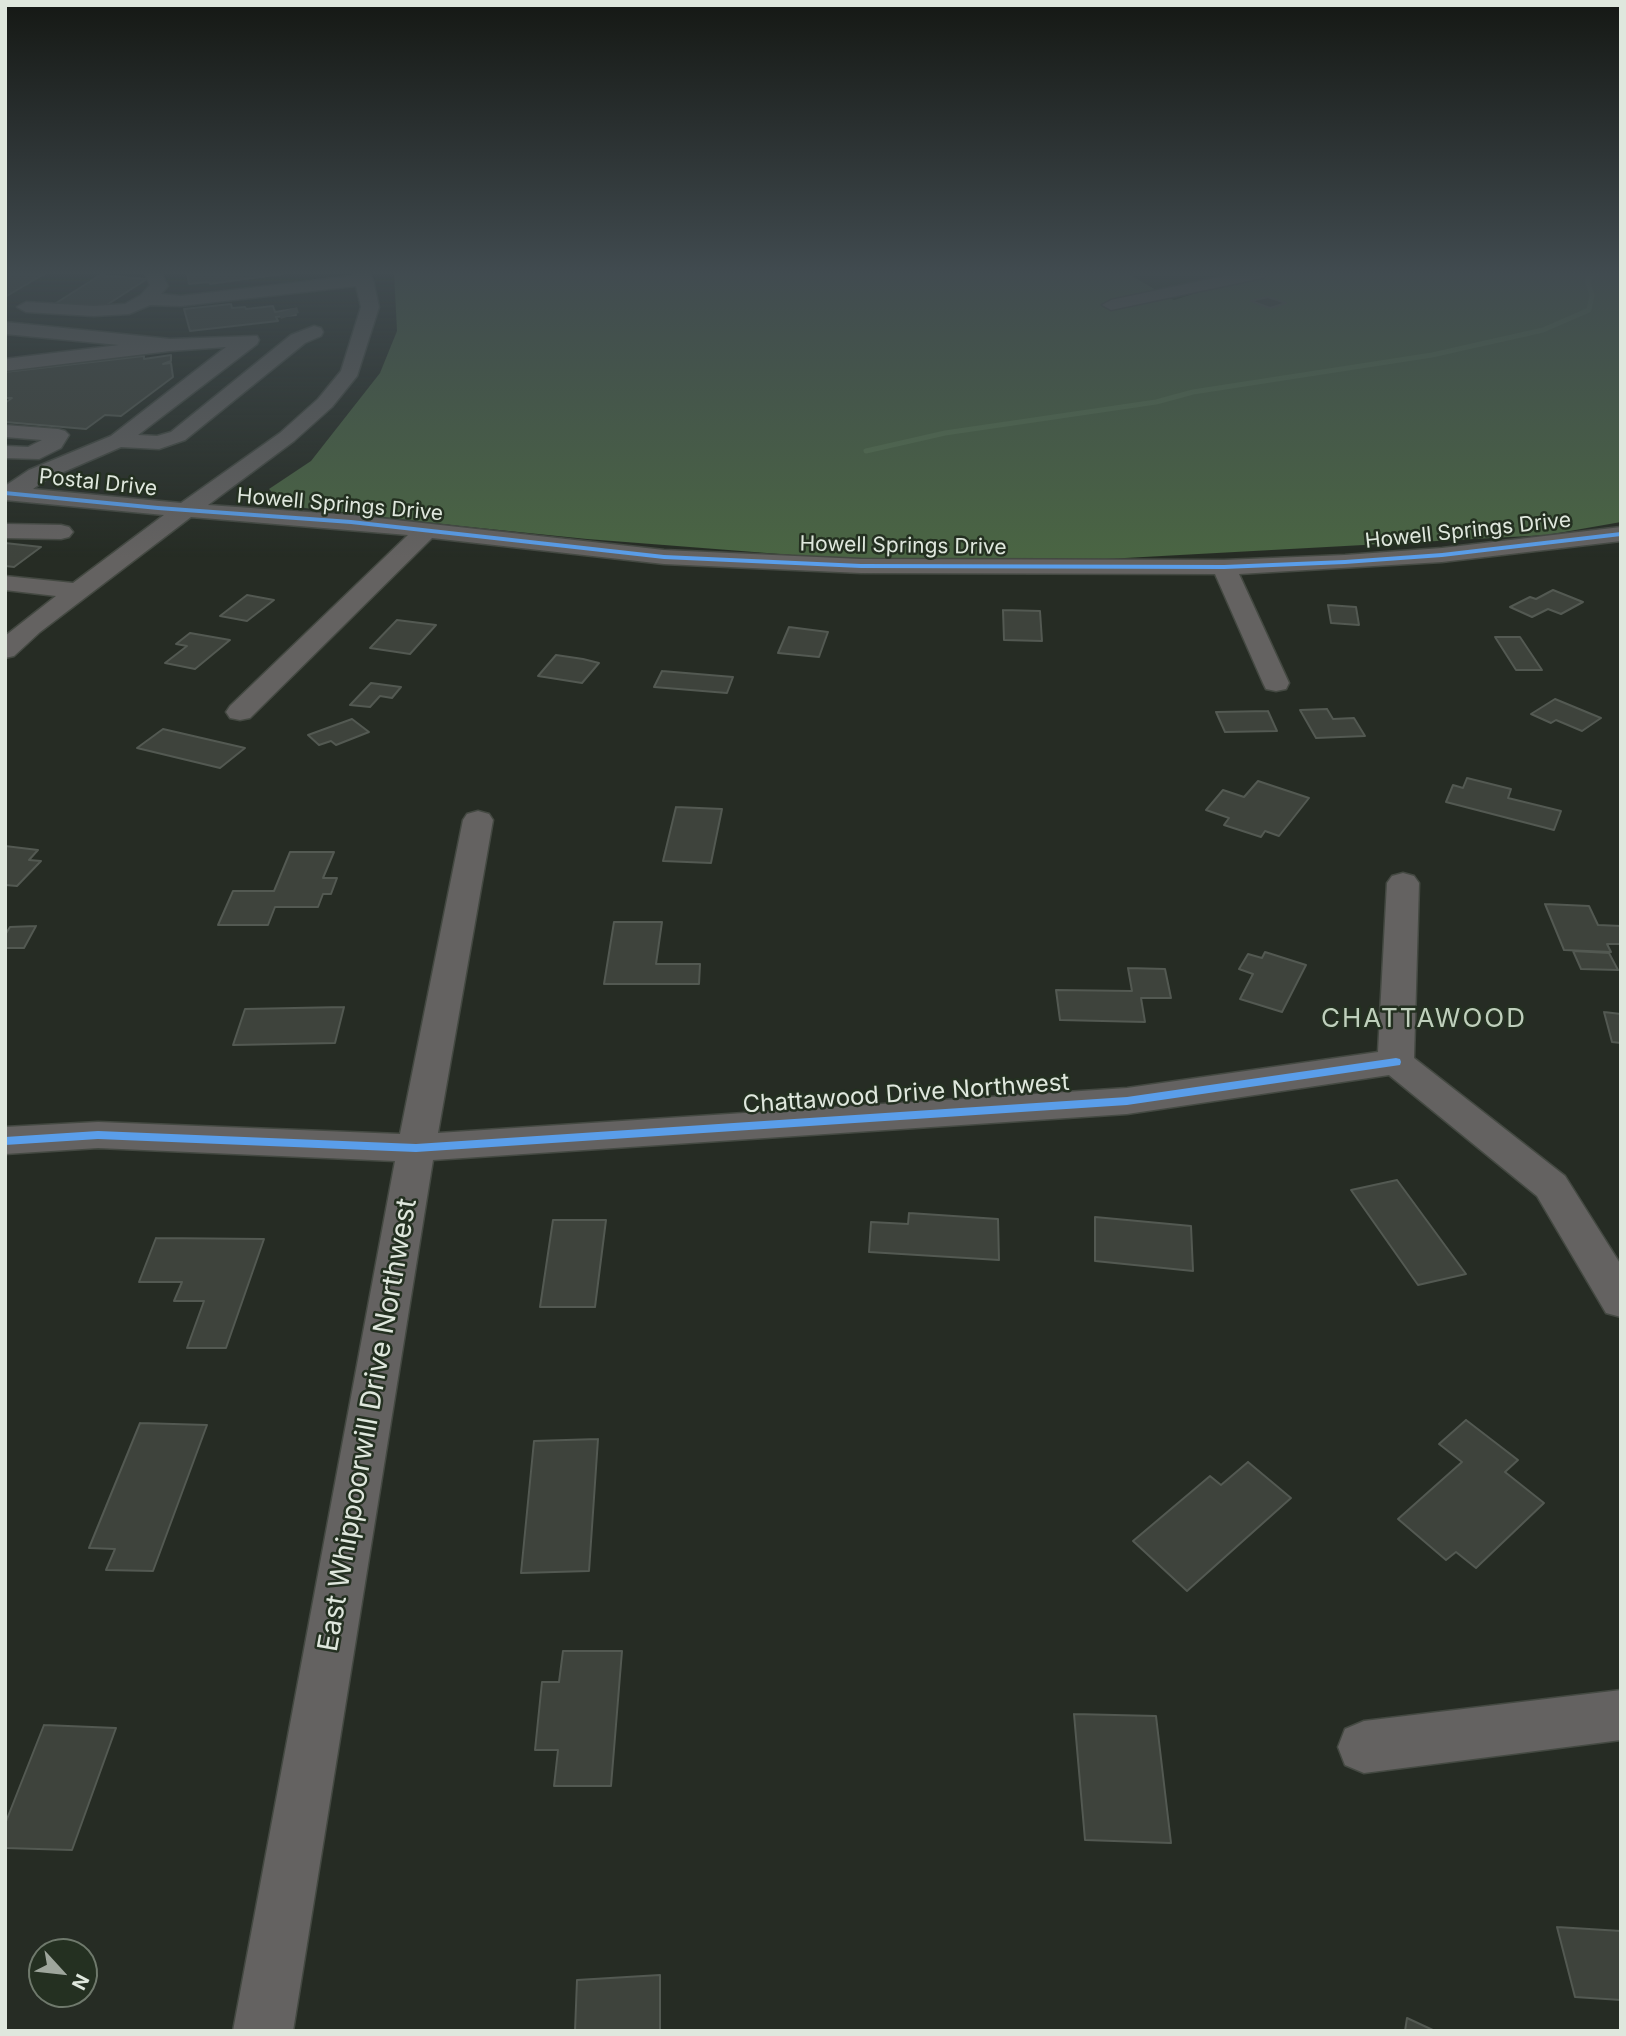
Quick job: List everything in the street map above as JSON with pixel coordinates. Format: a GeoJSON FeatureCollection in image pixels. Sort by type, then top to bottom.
{"type":"FeatureCollection","features":[{"type":"Feature","properties":{"kind":"street"},"geometry":{"type":"LineString","coordinates":[[9,493],[37,475],[118,440],[211,368]]}},
{"type":"Feature","properties":{"kind":"street"},"geometry":{"type":"LineString","coordinates":[[118,440],[159,443],[178,436],[262,368]]}},
{"type":"Feature","properties":{"kind":"street"},"geometry":{"type":"LineString","coordinates":[[5,650],[78,591],[287,438],[325,403],[350,372],[350,368]]}},
{"type":"Feature","properties":{"kind":"street"},"geometry":{"type":"LineString","coordinates":[[5,431],[58,435],[53,443],[31,454],[5,452]]}},
{"type":"Feature","properties":{"kind":"street","name":"Postal Drive"},"geometry":{"type":"LineString","coordinates":[[9,493],[186,510]]}},
{"type":"Feature","properties":{"kind":"street","name":"Howell Springs Drive"},"geometry":{"type":"LineString","coordinates":[[186,510],[351,522],[611,552],[740,562],[994,568],[1224,567],[1442,555],[1621,534]]}},
{"type":"Feature","properties":{"kind":"street"},"geometry":{"type":"LineString","coordinates":[[5,531],[61,532]]}},
{"type":"Feature","properties":{"kind":"street"},"geometry":{"type":"LineString","coordinates":[[240,712],[426,531]]}},
{"type":"Feature","properties":{"kind":"street"},"geometry":{"type":"LineString","coordinates":[[1224,567],[1276,683]]}},
{"type":"Feature","properties":{"kind":"street"},"geometry":{"type":"LineString","coordinates":[[5,583],[78,591]]}},
{"type":"Feature","properties":{"kind":"street","name":"East Whippoorwill Drive Northwest"},"geometry":{"type":"LineString","coordinates":[[263,2031],[416,1148],[478,820]]}},
{"type":"Feature","properties":{"kind":"street"},"geometry":{"type":"LineString","coordinates":[[1403,883],[1396,1062],[1551,1186],[1621,1301]]}},
{"type":"Feature","properties":{"kind":"street","name":"Chattawood Drive Northwest"},"geometry":{"type":"LineString","coordinates":[[5,1141],[99,1135],[416,1148],[1126,1101],[1396,1062]]}},
{"type":"Feature","properties":{"kind":"street"},"geometry":{"type":"LineString","coordinates":[[1364,1747],[1621,1715]]}},
{"type":"Feature","properties":{"kind":"green space"},"geometry":{"type":"Polygon","coordinates":[[[382,368],[1621,368],[1621,522],[1547,535],[1070,561],[831,558],[460,526],[305,508],[278,498],[269,489],[311,461],[382,368]]]}},
{"type":"Feature","properties":{"kind":"building"},"geometry":{"type":"Polygon","coordinates":[[[40,368],[172,368],[173,377],[121,416],[105,415],[86,429],[5,422],[5,403],[12,398],[5,398],[5,372],[40,368]]]}},
{"type":"Feature","properties":{"kind":"building"},"geometry":{"type":"Polygon","coordinates":[[[5,543],[41,547],[14,567],[5,566],[5,543]]]}},
{"type":"Feature","properties":{"kind":"building"},"geometry":{"type":"Polygon","coordinates":[[[1553,590],[1583,602],[1561,614],[1548,609],[1532,617],[1510,607],[1530,597],[1536,599],[1553,590]]]}},
{"type":"Feature","properties":{"kind":"building"},"geometry":{"type":"Polygon","coordinates":[[[247,595],[274,600],[247,621],[220,616],[247,595]]]}},
{"type":"Feature","properties":{"kind":"building"},"geometry":{"type":"Polygon","coordinates":[[[1328,605],[1356,607],[1359,625],[1331,623],[1328,605]]]}},
{"type":"Feature","properties":{"kind":"building"},"geometry":{"type":"Polygon","coordinates":[[[1003,610],[1040,611],[1042,641],[1004,640],[1003,610]]]}},
{"type":"Feature","properties":{"kind":"building"},"geometry":{"type":"Polygon","coordinates":[[[397,620],[436,625],[410,654],[370,648],[397,620]]]}},
{"type":"Feature","properties":{"kind":"building"},"geometry":{"type":"Polygon","coordinates":[[[789,627],[828,632],[819,657],[778,653],[789,627]]]}},
{"type":"Feature","properties":{"kind":"building"},"geometry":{"type":"Polygon","coordinates":[[[190,633],[230,640],[195,669],[165,663],[187,646],[176,644],[190,633]]]}},
{"type":"Feature","properties":{"kind":"building"},"geometry":{"type":"Polygon","coordinates":[[[1495,637],[1520,637],[1542,670],[1516,670],[1495,637]]]}},
{"type":"Feature","properties":{"kind":"building"},"geometry":{"type":"Polygon","coordinates":[[[556,655],[599,663],[582,683],[538,676],[556,655]]]}},
{"type":"Feature","properties":{"kind":"building"},"geometry":{"type":"Polygon","coordinates":[[[662,671],[733,677],[727,693],[654,687],[662,671]]]}},
{"type":"Feature","properties":{"kind":"building"},"geometry":{"type":"Polygon","coordinates":[[[371,683],[401,687],[392,698],[380,696],[370,707],[350,705],[371,683]]]}},
{"type":"Feature","properties":{"kind":"building"},"geometry":{"type":"Polygon","coordinates":[[[1555,699],[1601,718],[1582,731],[1556,720],[1551,723],[1531,714],[1555,699]]]}},
{"type":"Feature","properties":{"kind":"building"},"geometry":{"type":"Polygon","coordinates":[[[1327,709],[1333,719],[1354,718],[1365,736],[1316,738],[1300,710],[1327,709]]]}},
{"type":"Feature","properties":{"kind":"building"},"geometry":{"type":"Polygon","coordinates":[[[1268,711],[1277,731],[1225,732],[1216,712],[1268,711]]]}},
{"type":"Feature","properties":{"kind":"building"},"geometry":{"type":"Polygon","coordinates":[[[352,719],[369,732],[336,745],[331,741],[319,745],[308,735],[352,719]]]}},
{"type":"Feature","properties":{"kind":"building"},"geometry":{"type":"Polygon","coordinates":[[[163,729],[245,748],[220,768],[137,748],[163,729]]]}},
{"type":"Feature","properties":{"kind":"building"},"geometry":{"type":"Polygon","coordinates":[[[1467,778],[1511,789],[1508,798],[1561,811],[1554,830],[1446,802],[1453,785],[1463,788],[1467,778]]]}},
{"type":"Feature","properties":{"kind":"building"},"geometry":{"type":"Polygon","coordinates":[[[1258,781],[1309,798],[1279,836],[1265,831],[1261,837],[1224,825],[1229,818],[1206,810],[1223,790],[1244,797],[1258,781]]]}},
{"type":"Feature","properties":{"kind":"building"},"geometry":{"type":"Polygon","coordinates":[[[676,807],[722,809],[711,863],[663,861],[676,807]]]}},
{"type":"Feature","properties":{"kind":"building"},"geometry":{"type":"Polygon","coordinates":[[[5,846],[38,850],[29,860],[41,861],[17,886],[5,885],[5,846]]]}},
{"type":"Feature","properties":{"kind":"building"},"geometry":{"type":"Polygon","coordinates":[[[290,852],[334,852],[323,878],[337,878],[331,894],[323,894],[318,907],[275,907],[268,925],[218,925],[233,891],[274,891],[290,852]]]}},
{"type":"Feature","properties":{"kind":"building"},"geometry":{"type":"Polygon","coordinates":[[[1545,904],[1589,906],[1598,925],[1621,926],[1621,944],[1607,944],[1611,952],[1564,950],[1545,904]]]}},
{"type":"Feature","properties":{"kind":"building"},"geometry":{"type":"Polygon","coordinates":[[[614,922],[662,922],[656,964],[700,964],[699,984],[604,984],[614,922]]]}},
{"type":"Feature","properties":{"kind":"building"},"geometry":{"type":"Polygon","coordinates":[[[36,926],[24,948],[5,948],[5,935],[10,927],[36,926]]]}},
{"type":"Feature","properties":{"kind":"building"},"geometry":{"type":"Polygon","coordinates":[[[1573,951],[1609,953],[1618,970],[1581,969],[1573,951]]]}},
{"type":"Feature","properties":{"kind":"building"},"geometry":{"type":"Polygon","coordinates":[[[1265,952],[1306,965],[1282,1012],[1240,999],[1253,974],[1239,969],[1248,954],[1262,958],[1265,952]]]}},
{"type":"Feature","properties":{"kind":"building"},"geometry":{"type":"Polygon","coordinates":[[[1128,968],[1165,969],[1171,998],[1141,998],[1145,1022],[1060,1020],[1056,990],[1132,991],[1128,968]]]}},
{"type":"Feature","properties":{"kind":"building"},"geometry":{"type":"Polygon","coordinates":[[[344,1007],[335,1043],[233,1045],[245,1009],[344,1007]]]}},
{"type":"Feature","properties":{"kind":"building"},"geometry":{"type":"Polygon","coordinates":[[[1604,1012],[1621,1014],[1621,1043],[1612,1042],[1604,1012]]]}},
{"type":"Feature","properties":{"kind":"building"},"geometry":{"type":"Polygon","coordinates":[[[1397,1180],[1466,1274],[1418,1285],[1351,1190],[1397,1180]]]}},
{"type":"Feature","properties":{"kind":"building"},"geometry":{"type":"Polygon","coordinates":[[[909,1213],[998,1219],[999,1260],[869,1252],[871,1222],[908,1224],[909,1213]]]}},
{"type":"Feature","properties":{"kind":"building"},"geometry":{"type":"Polygon","coordinates":[[[1095,1217],[1191,1226],[1193,1271],[1095,1261],[1095,1217]]]}},
{"type":"Feature","properties":{"kind":"building"},"geometry":{"type":"Polygon","coordinates":[[[553,1220],[606,1220],[595,1307],[540,1307],[553,1220]]]}},
{"type":"Feature","properties":{"kind":"building"},"geometry":{"type":"Polygon","coordinates":[[[156,1238],[264,1239],[226,1348],[187,1348],[204,1301],[174,1301],[182,1282],[139,1282],[156,1238]]]}},
{"type":"Feature","properties":{"kind":"building"},"geometry":{"type":"Polygon","coordinates":[[[1466,1420],[1518,1460],[1505,1472],[1544,1503],[1476,1568],[1456,1552],[1446,1560],[1398,1519],[1462,1462],[1439,1444],[1466,1420]]]}},
{"type":"Feature","properties":{"kind":"building"},"geometry":{"type":"Polygon","coordinates":[[[140,1423],[207,1425],[153,1571],[106,1570],[115,1549],[89,1548],[140,1423]]]}},
{"type":"Feature","properties":{"kind":"building"},"geometry":{"type":"Polygon","coordinates":[[[598,1439],[589,1571],[521,1573],[534,1441],[598,1439]]]}},
{"type":"Feature","properties":{"kind":"building"},"geometry":{"type":"Polygon","coordinates":[[[1248,1462],[1291,1498],[1187,1591],[1133,1541],[1210,1476],[1221,1485],[1248,1462]]]}},
{"type":"Feature","properties":{"kind":"building"},"geometry":{"type":"Polygon","coordinates":[[[563,1651],[622,1651],[611,1786],[554,1786],[558,1750],[535,1750],[542,1682],[559,1682],[563,1651]]]}},
{"type":"Feature","properties":{"kind":"building"},"geometry":{"type":"Polygon","coordinates":[[[1074,1714],[1156,1716],[1171,1843],[1085,1840],[1074,1714]]]}},
{"type":"Feature","properties":{"kind":"building"},"geometry":{"type":"Polygon","coordinates":[[[44,1725],[116,1728],[72,1850],[5,1848],[5,1824],[44,1725]]]}},
{"type":"Feature","properties":{"kind":"building"},"geometry":{"type":"Polygon","coordinates":[[[1557,1927],[1621,1931],[1621,2000],[1575,1997],[1557,1927]]]}},
{"type":"Feature","properties":{"kind":"building"},"geometry":{"type":"Polygon","coordinates":[[[660,1975],[660,2031],[575,2031],[577,1980],[660,1975]]]}},
{"type":"Feature","properties":{"kind":"building"},"geometry":{"type":"Polygon","coordinates":[[[1407,2018],[1435,2031],[1405,2031],[1407,2018]]]}},
{"type":"Feature","properties":{"kind":"waterway"},"geometry":{"type":"LineString","coordinates":[[866,451],[945,433],[1156,402],[1193,392],[1348,368]]}},
{"type":"Feature","properties":{"kind":"cycle path"},"geometry":{"type":"LineString","coordinates":[[5,493],[158,508],[351,522],[664,557],[861,566],[1224,567],[1345,562],[1442,555],[1621,534]]}},
{"type":"Feature","properties":{"kind":"cycle path"},"geometry":{"type":"LineString","coordinates":[[5,1141],[98,1135],[416,1148],[1127,1101],[1396,1062]]}},
{"type":"Feature","properties":{"kind":"district","name":"CHATTAWOOD"},"geometry":{"type":"Point","coordinates":[1424,1019]}}]}
